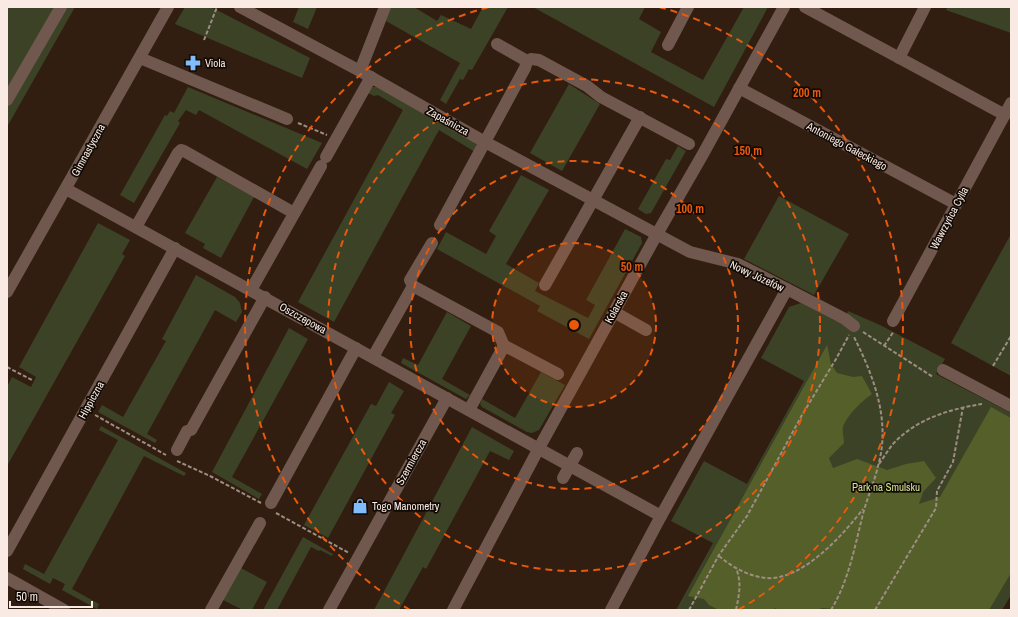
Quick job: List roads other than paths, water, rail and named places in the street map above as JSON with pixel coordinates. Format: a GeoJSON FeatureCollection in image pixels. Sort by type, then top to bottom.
{"type":"FeatureCollection","features":[{"type":"Feature","properties":{"kind":"street"},"geometry":{"type":"LineString","coordinates":[[7,100],[61,7]]}},
{"type":"Feature","properties":{"kind":"street","name":"Gimnastyczna"},"geometry":{"type":"LineString","coordinates":[[7,292],[168,7]]}},
{"type":"Feature","properties":{"kind":"street"},"geometry":{"type":"LineString","coordinates":[[360,71],[385,7]]}},
{"type":"Feature","properties":{"kind":"street"},"geometry":{"type":"LineString","coordinates":[[668,45],[688,7]]}},
{"type":"Feature","properties":{"kind":"street","name":"Kolarska"},"geometry":{"type":"LineString","coordinates":[[453,610],[539,448],[784,7]]}},
{"type":"Feature","properties":{"kind":"street"},"geometry":{"type":"LineString","coordinates":[[805,7],[1005,115]]}},
{"type":"Feature","properties":{"kind":"street"},"geometry":{"type":"LineString","coordinates":[[899,58],[924,7]]}},
{"type":"Feature","properties":{"kind":"street","name":"Zapaśnicza"},"geometry":{"type":"LineString","coordinates":[[243,8],[360,71],[485,142],[657,234]]}},
{"type":"Feature","properties":{"kind":"street"},"geometry":{"type":"LineString","coordinates":[[497,44],[527,61],[531,59],[539,60],[587,86],[601,97],[688,144]]}},
{"type":"Feature","properties":{"kind":"street"},"geometry":{"type":"LineString","coordinates":[[140,58],[287,119]]}},
{"type":"Feature","properties":{"kind":"street"},"geometry":{"type":"LineString","coordinates":[[440,225],[527,61]]}},
{"type":"Feature","properties":{"kind":"street"},"geometry":{"type":"LineString","coordinates":[[251,290],[370,77]]}},
{"type":"Feature","properties":{"kind":"street","name":"Antoniego Gałeckiego"},"geometry":{"type":"LineString","coordinates":[[739,88],[956,204]]}},
{"type":"Feature","properties":{"kind":"street","name":"Wawrzyńca Cylla"},"geometry":{"type":"LineString","coordinates":[[893,321],[1011,103]]}},
{"type":"Feature","properties":{"kind":"street"},"geometry":{"type":"LineString","coordinates":[[545,285],[640,118]]}},
{"type":"Feature","properties":{"kind":"street"},"geometry":{"type":"LineString","coordinates":[[136,227],[181,150],[294,213]]}},
{"type":"Feature","properties":{"kind":"street","name":"Oszczepowa"},"geometry":{"type":"LineString","coordinates":[[66,188],[661,516]]}},
{"type":"Feature","properties":{"kind":"street","name":"Nowy Józefów"},"geometry":{"type":"LineString","coordinates":[[657,234],[690,252],[738,264],[845,319],[854,326]]}},
{"type":"Feature","properties":{"kind":"street"},"geometry":{"type":"LineString","coordinates":[[432,243],[410,280],[413,286],[498,332],[504,346],[558,374]]}},
{"type":"Feature","properties":{"kind":"street","name":"Hippiczna"},"geometry":{"type":"LineString","coordinates":[[7,551],[175,248]]}},
{"type":"Feature","properties":{"kind":"street"},"geometry":{"type":"LineString","coordinates":[[373,357],[413,286]]}},
{"type":"Feature","properties":{"kind":"street"},"geometry":{"type":"LineString","coordinates":[[611,610],[661,516],[788,290]]}},
{"type":"Feature","properties":{"kind":"street"},"geometry":{"type":"LineString","coordinates":[[177,450],[187,432],[191,430],[265,298]]}},
{"type":"Feature","properties":{"kind":"street"},"geometry":{"type":"LineString","coordinates":[[614,312],[646,330]]}},
{"type":"Feature","properties":{"kind":"street"},"geometry":{"type":"LineString","coordinates":[[469,410],[504,346]]}},
{"type":"Feature","properties":{"kind":"street"},"geometry":{"type":"LineString","coordinates":[[269,506],[356,348]]}},
{"type":"Feature","properties":{"kind":"street"},"geometry":{"type":"LineString","coordinates":[[946,372],[1011,406]]}},
{"type":"Feature","properties":{"kind":"street","name":"Szermiercza"},"geometry":{"type":"LineString","coordinates":[[329,610],[447,398]]}},
{"type":"Feature","properties":{"kind":"street"},"geometry":{"type":"LineString","coordinates":[[563,478],[577,453]]}},
{"type":"Feature","properties":{"kind":"street"},"geometry":{"type":"LineString","coordinates":[[212,610],[260,523]]}},
{"type":"Feature","properties":{"kind":"street"},"geometry":{"type":"LineString","coordinates":[[7,578],[64,610]]}},
{"type":"Feature","properties":{"kind":"place","name":"Viola"},"geometry":{"type":"Point","coordinates":[193,63]}},
{"type":"Feature","properties":{"kind":"place","name":"Togo Manometry"},"geometry":{"type":"Point","coordinates":[360,506]}},
{"type":"Feature","properties":{"kind":"park label","name":"Park na Smulsku"},"geometry":{"type":"Point","coordinates":[886,487]}}]}
